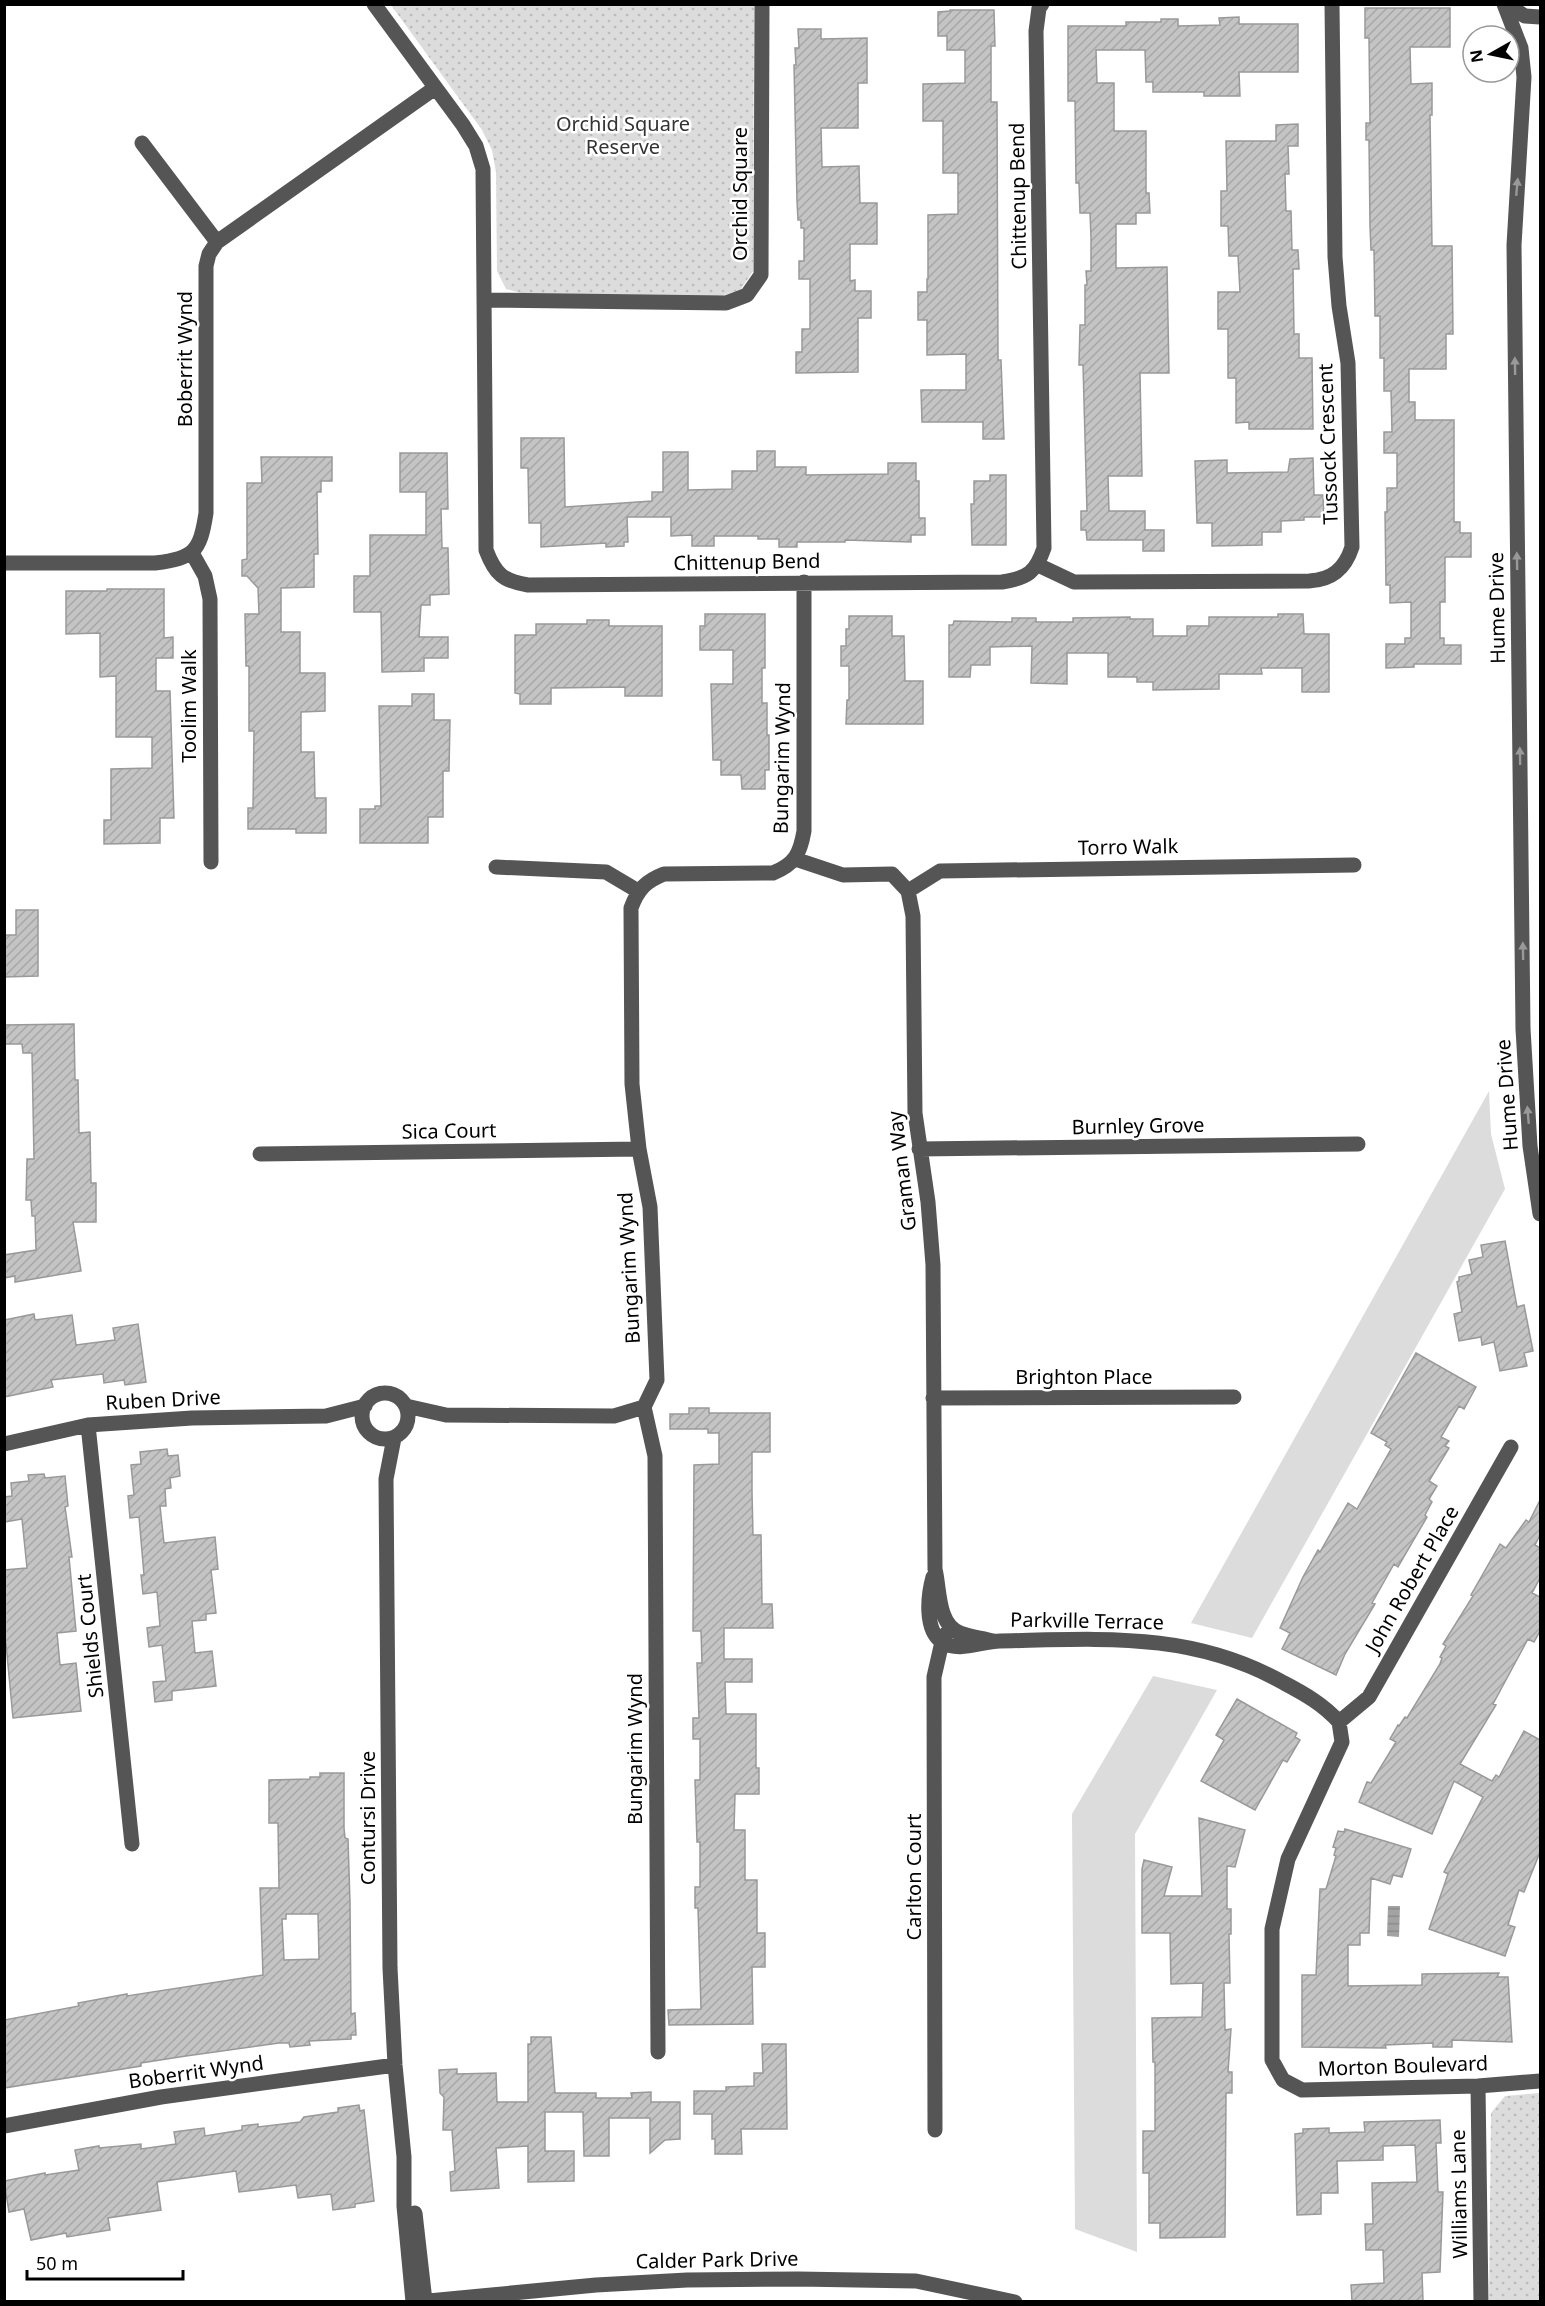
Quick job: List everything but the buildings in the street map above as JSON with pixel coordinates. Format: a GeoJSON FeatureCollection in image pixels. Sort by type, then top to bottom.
{"type":"FeatureCollection","features":[{"type":"Feature","properties":{"kind":"street","name":"Chittenup Bend"},"geometry":{"type":"LineString","coordinates":[[374,4],[464,125],[476,146],[483,169],[486,550],[491,565],[499,574],[512,582],[528,585],[1002,582],[1027,576],[1038,565],[1044,548],[1036,31],[1039,8],[1042,4]]}},
{"type":"Feature","properties":{"kind":"street","name":"Orchid Square"},"geometry":{"type":"LineString","coordinates":[[484,300],[726,303],[747,295],[761,275],[762,4]]}},
{"type":"Feature","properties":{"kind":"street","name":"Tussock Crescent"},"geometry":{"type":"LineString","coordinates":[[1038,565],[1074,582],[1309,581],[1332,576],[1349,558],[1352,547],[1349,392],[1348,363],[1339,306],[1335,257],[1332,4]]}},
{"type":"Feature","properties":{"kind":"street"},"geometry":{"type":"LineString","coordinates":[[1505,4],[1525,16],[1540,17]]}},
{"type":"Feature","properties":{"kind":"street","name":"Hume Drive"},"geometry":{"type":"LineString","coordinates":[[1505,4],[1521,48],[1524,77],[1514,245],[1523,1029],[1530,1146],[1540,1214]]}},
{"type":"Feature","properties":{"kind":"street"},"geometry":{"type":"LineString","coordinates":[[142,143],[217,242],[435,88]]}},
{"type":"Feature","properties":{"kind":"street","name":"Boberrit Wynd"},"geometry":{"type":"LineString","coordinates":[[192,553],[202,538],[206,513],[206,266],[209,254],[217,242]]}},
{"type":"Feature","properties":{"kind":"street"},"geometry":{"type":"LineString","coordinates":[[4,563],[155,562],[175,560],[192,553]]}},
{"type":"Feature","properties":{"kind":"street","name":"Toolim Walk"},"geometry":{"type":"LineString","coordinates":[[192,553],[205,576],[210,599],[212,862]]}},
{"type":"Feature","properties":{"kind":"street","name":"Bungarim Wynd"},"geometry":{"type":"LineString","coordinates":[[658,2052],[655,1456],[644,1407],[657,1380],[650,1207],[639,1149],[632,1072],[632,908],[638,891],[650,880],[664,874],[773,873],[788,867],[802,846],[804,831],[804,582]]}},
{"type":"Feature","properties":{"kind":"street"},"geometry":{"type":"LineString","coordinates":[[795,859],[843,875],[892,874],[908,891]]}},
{"type":"Feature","properties":{"kind":"street","name":"Torro Walk"},"geometry":{"type":"LineString","coordinates":[[908,891],[940,871],[1354,865]]}},
{"type":"Feature","properties":{"kind":"street"},"geometry":{"type":"LineString","coordinates":[[496,867],[606,872],[638,891]]}},
{"type":"Feature","properties":{"kind":"street","name":"Graman Way"},"geometry":{"type":"LineString","coordinates":[[908,891],[913,916],[915,1113],[931,1234],[935,1569],[940,1590],[940,1606],[950,1627]]}},
{"type":"Feature","properties":{"kind":"street","name":"Burnley Grove"},"geometry":{"type":"LineString","coordinates":[[920,1149],[1358,1144]]}},
{"type":"Feature","properties":{"kind":"street","name":"Sica Court"},"geometry":{"type":"LineString","coordinates":[[260,1154],[639,1149]]}},
{"type":"Feature","properties":{"kind":"street"},"geometry":{"type":"LineString","coordinates":[[405,1427],[408,1413],[400,1399],[387,1393],[374,1396],[364,1406],[362,1412],[364,1425],[374,1437],[381,1439],[394,1438],[405,1427],[446,1415]]}},
{"type":"Feature","properties":{"kind":"street","name":"Brighton Place"},"geometry":{"type":"LineString","coordinates":[[933,1398],[1234,1397]]}},
{"type":"Feature","properties":{"kind":"street","name":"Ruben Drive"},"geometry":{"type":"LineString","coordinates":[[4,1444],[88,1425],[192,1418],[326,1416],[364,1406]]}},
{"type":"Feature","properties":{"kind":"street"},"geometry":{"type":"LineString","coordinates":[[406,1406],[446,1415],[614,1416],[644,1407]]}},
{"type":"Feature","properties":{"kind":"street","name":"Ruben Drive"},"geometry":{"type":"LineString","coordinates":[[326,1416],[364,1425]]}},
{"type":"Feature","properties":{"kind":"street","name":"Shields Court"},"geometry":{"type":"LineString","coordinates":[[88,1425],[132,1844]]}},
{"type":"Feature","properties":{"kind":"street","name":"Contursi Drive"},"geometry":{"type":"LineString","coordinates":[[374,1437],[386,1479]]}},
{"type":"Feature","properties":{"kind":"street","name":"Contursi Drive"},"geometry":{"type":"LineString","coordinates":[[394,1438],[386,1479],[390,1968],[395,2066],[404,2157],[404,2206],[413,2301]]}},
{"type":"Feature","properties":{"kind":"street","name":"John Robert Place"},"geometry":{"type":"LineString","coordinates":[[1339,1722],[1369,1697],[1511,1447]]}},
{"type":"Feature","properties":{"kind":"street","name":"Graman Way"},"geometry":{"type":"LineString","coordinates":[[935,1569],[930,1589],[929,1609],[935,1634],[942,1642]]}},
{"type":"Feature","properties":{"kind":"street","name":"Parkville Terrace"},"geometry":{"type":"LineString","coordinates":[[950,1627],[959,1633],[993,1641]]}},
{"type":"Feature","properties":{"kind":"street","name":"Carlton Court"},"geometry":{"type":"LineString","coordinates":[[935,2130],[934,1677],[942,1642],[950,1627]]}},
{"type":"Feature","properties":{"kind":"street","name":"Parkville Terrace"},"geometry":{"type":"LineString","coordinates":[[942,1642],[967,1646],[993,1641],[1105,1639],[1163,1642],[1189,1647],[1232,1659],[1268,1674],[1327,1708],[1339,1722]]}},
{"type":"Feature","properties":{"kind":"street","name":"Morton Boulevard"},"geometry":{"type":"LineString","coordinates":[[1339,1722],[1342,1742],[1288,1859],[1272,1929],[1272,2060],[1283,2080],[1302,2090],[1478,2086],[1540,2081]]}},
{"type":"Feature","properties":{"kind":"street","name":"Boberrit Wynd"},"geometry":{"type":"LineString","coordinates":[[4,2126],[161,2097],[395,2066]]}},
{"type":"Feature","properties":{"kind":"street","name":"Williams Lane"},"geometry":{"type":"LineString","coordinates":[[1478,2086],[1481,2301]]}},
{"type":"Feature","properties":{"kind":"street","name":"Contursi Drive"},"geometry":{"type":"LineString","coordinates":[[404,2157],[414,2205],[425,2301]]}},
{"type":"Feature","properties":{"kind":"street","name":"Calder Park Drive"},"geometry":{"type":"LineString","coordinates":[[418,2301],[596,2285],[687,2280],[798,2279],[916,2281],[1015,2301]]}},
{"type":"Feature","properties":{"kind":"green space","name":"Orchid Square Reserve"},"geometry":{"type":"Polygon","coordinates":[[[391,5],[754,5],[753,271],[741,289],[719,297],[524,294],[506,289],[497,271],[496,172],[492,150],[482,130],[391,5]]]}},
{"type":"Feature","properties":{"kind":"green space"},"geometry":{"type":"Polygon","coordinates":[[[1489,1091],[1491,1134],[1505,1189],[1252,1638],[1191,1623],[1489,1091]]]}},
{"type":"Feature","properties":{"kind":"green space"},"geometry":{"type":"Polygon","coordinates":[[[1153,1676],[1217,1690],[1135,1834],[1137,2252],[1075,2229],[1072,1814],[1153,1676]]]}},
{"type":"Feature","properties":{"kind":"green space"},"geometry":{"type":"Polygon","coordinates":[[[1540,2093],[1540,2301],[1489,2301],[1491,2113],[1505,2096],[1540,2093]]]}},
{"type":"Feature","properties":{"kind":"shaded area"},"geometry":{"type":"Polygon","coordinates":[[[1388,1906],[1400,1906],[1399,1937],[1387,1936],[1388,1906]]]}}]}
